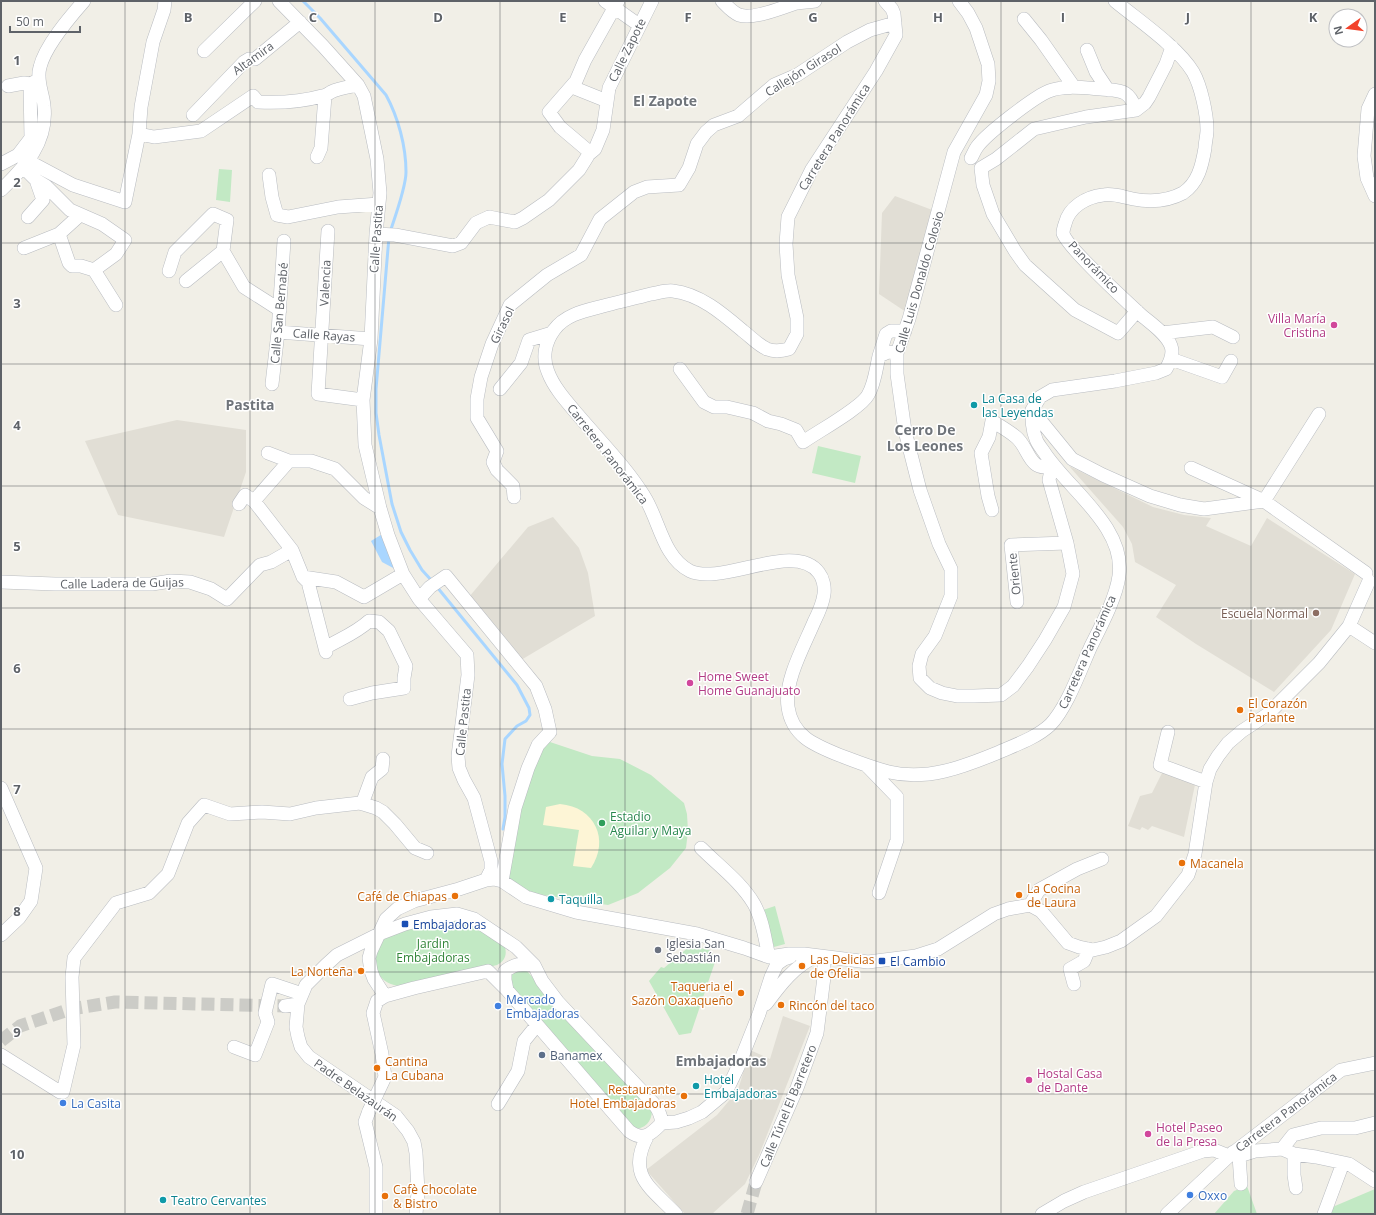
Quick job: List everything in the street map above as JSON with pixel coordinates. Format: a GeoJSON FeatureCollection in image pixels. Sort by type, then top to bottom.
{"type":"FeatureCollection","features":[{"type":"Feature","properties":{"kind":"street"},"geometry":{"type":"LineString","coordinates":[[1,164],[18,156],[31,138],[34,82],[44,53],[84,1]]}},
{"type":"Feature","properties":{"kind":"street"},"geometry":{"type":"LineString","coordinates":[[26,164],[73,185],[125,202],[139,134],[141,107],[153,42],[164,10],[165,1]]}},
{"type":"Feature","properties":{"kind":"street"},"geometry":{"type":"LineString","coordinates":[[204,51],[256,1]]}},
{"type":"Feature","properties":{"kind":"street","name":"Calle Pastita"},"geometry":{"type":"LineString","coordinates":[[279,1],[358,85],[364,96],[377,159],[380,193],[378,204],[371,339],[363,400],[365,445],[380,508],[388,535],[403,574],[419,599],[467,655],[468,675],[458,756],[459,768],[474,798],[491,861],[491,870],[486,880]]}},
{"type":"Feature","properties":{"kind":"street","name":"Calle Zapote"},"geometry":{"type":"LineString","coordinates":[[377,234],[395,235],[452,246],[461,244],[476,223],[489,217],[515,222],[549,200],[579,170],[594,149],[603,130],[609,88],[652,1]]}},
{"type":"Feature","properties":{"kind":"street"},"geometry":{"type":"LineString","coordinates":[[722,1],[734,12],[741,15],[754,15],[796,4],[815,1]]}},
{"type":"Feature","properties":{"kind":"street"},"geometry":{"type":"LineString","coordinates":[[885,1],[894,14],[895,23]]}},
{"type":"Feature","properties":{"kind":"street","name":"Calle Luis Donaldo Colosio"},"geometry":{"type":"LineString","coordinates":[[959,1],[968,13],[976,28],[988,64],[989,81],[986,94],[954,152],[898,353],[897,374],[905,431],[920,490],[939,544],[951,569],[951,596],[935,636],[922,654],[919,666],[920,678],[930,688],[942,693],[957,696],[982,697],[1001,695],[1012,686],[1041,646],[1064,607],[1073,574],[1067,543],[1049,480],[1052,465]]}},
{"type":"Feature","properties":{"kind":"street","name":"Panorámico"},"geometry":{"type":"LineString","coordinates":[[1115,1],[1172,47],[1192,70],[1197,81],[1205,111],[1207,130],[1202,167],[1194,183],[1183,192],[1168,199],[1134,199],[1104,194],[1084,200],[1074,207],[1067,216],[1063,232],[1065,238],[1076,252],[1162,333],[1171,347],[1171,360]]}},
{"type":"Feature","properties":{"kind":"street"},"geometry":{"type":"LineString","coordinates":[[589,154],[586,149],[560,127],[549,112],[576,81],[585,60],[602,32],[612,3],[639,26]]}},
{"type":"Feature","properties":{"kind":"street"},"geometry":{"type":"LineString","coordinates":[[1024,19],[1041,40],[1074,87]]}},
{"type":"Feature","properties":{"kind":"street","name":"Altamira"},"geometry":{"type":"LineString","coordinates":[[193,115],[244,62],[249,59],[255,59],[300,22]]}},
{"type":"Feature","properties":{"kind":"street","name":"Callejón Girasol"},"geometry":{"type":"LineString","coordinates":[[679,185],[689,168],[697,144],[706,132],[714,125],[738,116],[774,85],[797,75],[847,42],[870,30],[895,23]]}},
{"type":"Feature","properties":{"kind":"street","name":"Carretera Panorámica"},"geometry":{"type":"LineString","coordinates":[[895,23],[896,35],[876,71],[812,169],[788,217],[786,244],[788,275],[797,318],[797,334],[789,349],[778,352],[764,348],[718,310],[697,298],[669,290],[570,316],[558,325],[552,333],[544,354],[548,372],[562,397],[645,497],[667,548],[689,570],[705,575],[790,560],[807,564],[817,569],[823,579],[824,593],[818,614],[793,672],[787,700],[790,716],[796,730],[809,741],[823,749],[889,772],[907,774],[936,773],[955,769],[1011,747],[1049,726],[1061,711],[1106,615],[1119,574],[1118,556],[1109,532],[1095,513],[1052,465],[1036,441],[1032,424],[1032,410]]}},
{"type":"Feature","properties":{"kind":"street"},"geometry":{"type":"LineString","coordinates":[[981,168],[996,159],[1034,129],[1086,116],[1136,110],[1145,103],[1149,97],[1166,64],[1172,47]]}},
{"type":"Feature","properties":{"kind":"street"},"geometry":{"type":"LineString","coordinates":[[1087,50],[1096,72],[1114,90],[1119,112]]}},
{"type":"Feature","properties":{"kind":"street"},"geometry":{"type":"LineString","coordinates":[[8,86],[34,82]]}},
{"type":"Feature","properties":{"kind":"street"},"geometry":{"type":"LineString","coordinates":[[1,190],[26,164],[38,146],[42,134],[45,121],[44,105],[34,82]]}},
{"type":"Feature","properties":{"kind":"street"},"geometry":{"type":"LineString","coordinates":[[139,134],[154,137],[201,130],[253,96],[258,102],[275,103],[293,100],[299,101],[325,96],[331,92],[358,85]]}},
{"type":"Feature","properties":{"kind":"street"},"geometry":{"type":"LineString","coordinates":[[572,87],[602,99],[607,98]]}},
{"type":"Feature","properties":{"kind":"street"},"geometry":{"type":"LineString","coordinates":[[971,158],[977,147],[993,132],[1026,105],[1049,91],[1074,87],[1114,90],[1129,95],[1133,100],[1136,110]]}},
{"type":"Feature","properties":{"kind":"street"},"geometry":{"type":"LineString","coordinates":[[1375,94],[1368,109],[1364,156],[1367,178],[1375,196]]}},
{"type":"Feature","properties":{"kind":"street"},"geometry":{"type":"LineString","coordinates":[[317,157],[321,148],[325,96]]}},
{"type":"Feature","properties":{"kind":"street"},"geometry":{"type":"LineString","coordinates":[[954,152],[971,158],[981,168],[983,185],[993,214],[1025,265],[1075,310],[1118,333],[1137,311]]}},
{"type":"Feature","properties":{"kind":"street"},"geometry":{"type":"LineString","coordinates":[[26,164],[36,180],[43,200],[28,217]]}},
{"type":"Feature","properties":{"kind":"street"},"geometry":{"type":"LineString","coordinates":[[269,175],[272,197],[277,215],[288,217],[338,207],[378,204]]}},
{"type":"Feature","properties":{"kind":"street"},"geometry":{"type":"LineString","coordinates":[[36,180],[46,186],[70,210],[102,224],[126,240],[116,254],[94,270]]}},
{"type":"Feature","properties":{"kind":"street","name":"Girasol"},"geometry":{"type":"LineString","coordinates":[[514,497],[513,486],[497,470],[493,462],[497,451],[477,418],[477,399],[481,377],[499,326],[510,305],[547,274],[581,255],[600,219],[634,192],[648,187],[679,185]]}},
{"type":"Feature","properties":{"kind":"street"},"geometry":{"type":"LineString","coordinates":[[169,271],[175,252],[213,214],[227,220],[224,251],[244,287],[280,310]]}},
{"type":"Feature","properties":{"kind":"street"},"geometry":{"type":"LineString","coordinates":[[24,248],[59,234],[80,215]]}},
{"type":"Feature","properties":{"kind":"street","name":"Valencia"},"geometry":{"type":"LineString","coordinates":[[328,231],[318,394],[363,400]]}},
{"type":"Feature","properties":{"kind":"street"},"geometry":{"type":"LineString","coordinates":[[59,234],[69,263],[72,266],[82,266],[94,270],[116,305]]}},
{"type":"Feature","properties":{"kind":"street","name":"Calle San Bernabé"},"geometry":{"type":"LineString","coordinates":[[272,384],[280,310],[284,241]]}},
{"type":"Feature","properties":{"kind":"street"},"geometry":{"type":"LineString","coordinates":[[186,281],[224,251]]}},
{"type":"Feature","properties":{"kind":"street"},"geometry":{"type":"LineString","coordinates":[[1162,333],[1213,327],[1233,337]]}},
{"type":"Feature","properties":{"kind":"street"},"geometry":{"type":"LineString","coordinates":[[680,369],[704,402],[714,407],[727,407],[753,413],[796,430],[803,442],[857,407],[868,396],[874,380],[879,356],[886,334],[891,331],[905,331]]}},
{"type":"Feature","properties":{"kind":"street","name":"Calle Rayas"},"geometry":{"type":"LineString","coordinates":[[278,332],[371,339]]}},
{"type":"Feature","properties":{"kind":"street"},"geometry":{"type":"LineString","coordinates":[[500,389],[521,363],[529,340],[552,333]]}},
{"type":"Feature","properties":{"kind":"street"},"geometry":{"type":"LineString","coordinates":[[879,356],[888,352],[898,353]]}},
{"type":"Feature","properties":{"kind":"street"},"geometry":{"type":"LineString","coordinates":[[1230,360],[1222,377],[1171,360],[1166,369],[1156,373],[1115,381],[1052,390],[1040,397],[1032,410],[1072,459],[1150,496],[1180,506],[1204,509],[1264,501]]}},
{"type":"Feature","properties":{"kind":"street"},"geometry":{"type":"LineString","coordinates":[[1264,501],[1319,414]]}},
{"type":"Feature","properties":{"kind":"street"},"geometry":{"type":"LineString","coordinates":[[992,510],[988,496],[981,453],[989,437],[992,421],[1018,438],[1032,460],[1038,466],[1045,468],[1052,465]]}},
{"type":"Feature","properties":{"kind":"street"},"geometry":{"type":"LineString","coordinates":[[1024,448],[1036,441]]}},
{"type":"Feature","properties":{"kind":"street"},"geometry":{"type":"LineString","coordinates":[[268,452],[289,461],[311,461],[335,469],[364,498],[380,508]]}},
{"type":"Feature","properties":{"kind":"street"},"geometry":{"type":"LineString","coordinates":[[254,501],[289,461]]}},
{"type":"Feature","properties":{"kind":"street"},"geometry":{"type":"LineString","coordinates":[[381,998],[369,965],[371,951],[386,919],[397,909],[414,901],[494,879],[502,881],[526,897],[576,912],[697,934],[770,957],[788,954],[801,954],[868,962],[916,956],[938,949],[994,914],[1008,909],[1030,905],[1041,911],[1068,943],[1093,950],[1121,941],[1156,916],[1188,874],[1195,854],[1206,782],[1210,769],[1218,756],[1228,743],[1242,731],[1268,714],[1319,663],[1349,626],[1372,574],[1264,501],[1191,468]]}},
{"type":"Feature","properties":{"kind":"street"},"geometry":{"type":"LineString","coordinates":[[239,504],[245,495],[254,501],[292,550],[303,577],[308,582],[325,650],[335,642],[361,628],[369,621],[380,622],[389,631],[406,666],[404,688],[372,693],[350,699]]}},
{"type":"Feature","properties":{"kind":"street","name":"Oriente"},"geometry":{"type":"LineString","coordinates":[[1018,602],[1011,545],[1067,543]]}},
{"type":"Feature","properties":{"kind":"street","name":"Calle Ladera de Guijas"},"geometry":{"type":"LineString","coordinates":[[1,582],[54,584],[152,584],[171,581],[190,582],[211,589],[227,599],[260,565],[271,562],[292,550]]}},
{"type":"Feature","properties":{"kind":"street"},"geometry":{"type":"LineString","coordinates":[[303,577],[336,582],[364,597],[403,574]]}},
{"type":"Feature","properties":{"kind":"street"},"geometry":{"type":"LineString","coordinates":[[419,599],[439,581],[536,686],[545,709],[550,732],[538,745],[515,808],[502,881]]}},
{"type":"Feature","properties":{"kind":"street"},"geometry":{"type":"LineString","coordinates":[[1349,626],[1375,643]]}},
{"type":"Feature","properties":{"kind":"street"},"geometry":{"type":"LineString","coordinates":[[1168,732],[1160,765],[1206,782]]}},
{"type":"Feature","properties":{"kind":"street"},"geometry":{"type":"LineString","coordinates":[[362,804],[372,777],[382,769],[383,759]]}},
{"type":"Feature","properties":{"kind":"street"},"geometry":{"type":"LineString","coordinates":[[866,765],[896,797],[897,840],[879,893]]}},
{"type":"Feature","properties":{"kind":"street"},"geometry":{"type":"LineString","coordinates":[[1,788],[36,868],[31,901],[19,918],[1,935]]}},
{"type":"Feature","properties":{"kind":"street"},"geometry":{"type":"LineString","coordinates":[[1,1055],[61,1092],[64,1090],[74,1045],[72,977],[74,958],[116,903],[149,893],[168,874],[188,823],[204,805],[230,814],[262,812],[290,814],[316,808],[362,804],[376,808],[383,812],[415,848],[427,853]]}},
{"type":"Feature","properties":{"kind":"street"},"geometry":{"type":"LineString","coordinates":[[701,848],[736,882],[754,905],[770,957],[763,978],[759,1014]]}},
{"type":"Feature","properties":{"kind":"street"},"geometry":{"type":"LineString","coordinates":[[1030,905],[1039,890],[1077,869],[1102,859]]}},
{"type":"Feature","properties":{"kind":"street"},"geometry":{"type":"LineString","coordinates":[[234,1047],[255,1055],[268,1022],[265,1013],[272,984],[295,1001],[306,985],[337,955],[380,932],[411,922],[457,914],[474,919],[516,947],[534,965],[542,981],[558,1002],[654,1104],[658,1110],[662,1123]]}},
{"type":"Feature","properties":{"kind":"street"},"geometry":{"type":"LineString","coordinates":[[357,945],[364,953],[381,998]]}},
{"type":"Feature","properties":{"kind":"street"},"geometry":{"type":"LineString","coordinates":[[376,1214],[376,1167],[367,1116],[385,1077],[382,1054],[373,1013],[381,998],[414,988],[503,968],[514,957],[516,947]]}},
{"type":"Feature","properties":{"kind":"street"},"geometry":{"type":"LineString","coordinates":[[1074,984],[1070,969],[1084,961],[1089,949]]}},
{"type":"Feature","properties":{"kind":"street"},"geometry":{"type":"LineString","coordinates":[[488,972],[507,990],[628,1131],[637,1136],[648,1135],[662,1123],[676,1122],[702,1112],[726,1092],[738,1067],[777,964],[784,958],[801,954]]}},
{"type":"Feature","properties":{"kind":"street"},"geometry":{"type":"LineString","coordinates":[[759,1014],[778,988],[804,962],[821,957]]}},
{"type":"Feature","properties":{"kind":"street","name":"Calle Túnel El Barretero"},"geometry":{"type":"LineString","coordinates":[[756,1182],[797,1088],[817,1033],[824,977],[821,957]]}},
{"type":"Feature","properties":{"kind":"street"},"geometry":{"type":"LineString","coordinates":[[507,990],[505,971],[513,965],[534,965]]}},
{"type":"Feature","properties":{"kind":"street","name":"Padre Belazaurán"},"geometry":{"type":"LineString","coordinates":[[295,1001],[298,1037],[301,1047],[309,1057],[396,1116],[408,1130],[414,1142],[416,1153],[418,1192],[416,1214]]}},
{"type":"Feature","properties":{"kind":"street"},"geometry":{"type":"LineString","coordinates":[[498,1104],[518,1071],[524,1041],[537,1025]]}},
{"type":"Feature","properties":{"kind":"street","name":"Carretera Panorámica"},"geometry":{"type":"LineString","coordinates":[[1042,1214],[1064,1201],[1084,1192],[1203,1151],[1214,1150],[1234,1155],[1341,1070],[1375,1063]]}},
{"type":"Feature","properties":{"kind":"street"},"geometry":{"type":"LineString","coordinates":[[1296,1188],[1288,1151],[1293,1135],[1321,1128],[1355,1128],[1375,1123]]}},
{"type":"Feature","properties":{"kind":"street"},"geometry":{"type":"LineString","coordinates":[[648,1135],[639,1154],[641,1176],[676,1214]]}},
{"type":"Feature","properties":{"kind":"street"},"geometry":{"type":"LineString","coordinates":[[1167,1214],[1234,1155],[1255,1151],[1288,1151],[1349,1164],[1375,1181]]}},
{"type":"Feature","properties":{"kind":"street"},"geometry":{"type":"LineString","coordinates":[[1234,1155],[1241,1184]]}},
{"type":"Feature","properties":{"kind":"street"},"geometry":{"type":"LineString","coordinates":[[1324,1214],[1343,1163]]}},
{"type":"Feature","properties":{"kind":"shaded area"},"geometry":{"type":"Polygon","coordinates":[[[895,196],[935,211],[906,312],[879,294],[882,213],[895,196]]]}},
{"type":"Feature","properties":{"kind":"shaded area"},"geometry":{"type":"Polygon","coordinates":[[[177,420],[246,430],[246,472],[224,537],[118,515],[85,441],[177,420]]]}},
{"type":"Feature","properties":{"kind":"shaded area"},"geometry":{"type":"Polygon","coordinates":[[[1069,466],[1153,507],[1184,515],[1211,518],[1206,526],[1251,546],[1267,518],[1355,574],[1331,630],[1274,692],[1196,644],[1156,617],[1176,585],[1135,562],[1132,544],[1123,527],[1069,466]]]}},
{"type":"Feature","properties":{"kind":"shaded area"},"geometry":{"type":"Polygon","coordinates":[[[553,517],[579,548],[588,573],[595,616],[521,660],[469,597],[528,527],[553,517]]]}},
{"type":"Feature","properties":{"kind":"shaded area"},"geometry":{"type":"Polygon","coordinates":[[[1164,769],[1196,780],[1184,837],[1152,826],[1148,830],[1142,827],[1140,830],[1128,826],[1140,796],[1152,793],[1164,769]]]}},
{"type":"Feature","properties":{"kind":"shaded area"},"geometry":{"type":"Polygon","coordinates":[[[783,1016],[810,1026],[759,1155],[745,1184],[712,1214],[685,1214],[646,1170],[717,1115],[738,1090],[750,1050],[770,1059],[783,1016]]]}},
{"type":"Feature","properties":{"kind":"green space"},"geometry":{"type":"Polygon","coordinates":[[[219,169],[232,170],[230,202],[216,200],[219,169]]]}},
{"type":"Feature","properties":{"kind":"green space"},"geometry":{"type":"Polygon","coordinates":[[[818,446],[861,456],[855,483],[812,473],[818,446]]]}},
{"type":"Feature","properties":{"kind":"green space","name":"Estadio Aguilar y Maya"},"geometry":{"type":"Polygon","coordinates":[[[547,741],[592,756],[620,759],[651,775],[684,803],[687,814],[688,831],[686,848],[670,868],[638,893],[608,905],[530,893],[506,876],[530,769],[547,741]]]}},
{"type":"Feature","properties":{"kind":"green space"},"geometry":{"type":"Polygon","coordinates":[[[775,906],[785,944],[774,947],[763,910],[775,906]]]}},
{"type":"Feature","properties":{"kind":"green space","name":"Jardin Embajadoras"},"geometry":{"type":"Polygon","coordinates":[[[431,920],[465,920],[505,947],[505,958],[497,965],[411,986],[394,985],[384,980],[377,971],[375,958],[376,950],[381,940],[398,930],[431,920]]]}},
{"type":"Feature","properties":{"kind":"green space"},"geometry":{"type":"Polygon","coordinates":[[[690,946],[710,950],[716,959],[691,1033],[679,1035],[649,981],[661,967],[664,968],[690,946]]]}},
{"type":"Feature","properties":{"kind":"green space"},"geometry":{"type":"Polygon","coordinates":[[[526,970],[652,1110],[651,1118],[647,1124],[641,1128],[633,1129],[510,988],[511,972],[526,970]]]}},
{"type":"Feature","properties":{"kind":"green space"},"geometry":{"type":"Polygon","coordinates":[[[1247,1186],[1257,1214],[1214,1214],[1234,1191],[1247,1186]]]}},
{"type":"Feature","properties":{"kind":"green space"},"geometry":{"type":"Polygon","coordinates":[[[1375,1189],[1375,1214],[1316,1214],[1375,1189]]]}},
{"type":"Feature","properties":{"kind":"sand"},"geometry":{"type":"Polygon","coordinates":[[[560,804],[572,806],[582,811],[590,818],[596,827],[599,836],[599,847],[597,857],[591,868],[573,866],[579,830],[543,825],[546,807],[560,804]]]}},
{"type":"Feature","properties":{"kind":"water"},"geometry":{"type":"Polygon","coordinates":[[[384,533],[395,569],[382,562],[371,541],[384,533]]]}},
{"type":"Feature","properties":{"kind":"waterway"},"geometry":{"type":"LineString","coordinates":[[303,1],[320,18],[386,95],[394,113],[405,152],[406,178],[390,232]]}},
{"type":"Feature","properties":{"kind":"waterway"},"geometry":{"type":"LineString","coordinates":[[389,237],[376,389],[376,413],[392,504],[401,532],[422,570],[432,581]]}},
{"type":"Feature","properties":{"kind":"waterway"},"geometry":{"type":"LineString","coordinates":[[437,587],[517,685],[529,708],[530,715],[526,721],[517,726],[505,739],[502,764],[505,796],[505,817],[503,829]]}},
{"type":"Feature","properties":{"kind":"tunnel"},"geometry":{"type":"LineString","coordinates":[[1,1041],[20,1026],[71,1009],[115,1002],[285,1006]]}},
{"type":"Feature","properties":{"kind":"tunnel"},"geometry":{"type":"LineString","coordinates":[[747,1214],[756,1182]]}},
{"type":"Feature","properties":{"kind":"place","name":"Villa María Cristina"},"geometry":{"type":"Point","coordinates":[1334,325]}},
{"type":"Feature","properties":{"kind":"place","name":"La Casa de las Leyendas"},"geometry":{"type":"Point","coordinates":[974,405]}},
{"type":"Feature","properties":{"kind":"place","name":"Escuela Normal"},"geometry":{"type":"Point","coordinates":[1316,613]}},
{"type":"Feature","properties":{"kind":"place","name":"Home Sweet Home Guanajuato"},"geometry":{"type":"Point","coordinates":[690,683]}},
{"type":"Feature","properties":{"kind":"place","name":"El Corazón Parlante"},"geometry":{"type":"Point","coordinates":[1240,710]}},
{"type":"Feature","properties":{"kind":"place","name":"Estadio Aguilar y Maya"},"geometry":{"type":"Point","coordinates":[602,823]}},
{"type":"Feature","properties":{"kind":"place","name":"Macanela"},"geometry":{"type":"Point","coordinates":[1182,863]}},
{"type":"Feature","properties":{"kind":"place","name":"La Cocina de Laura"},"geometry":{"type":"Point","coordinates":[1019,895]}},
{"type":"Feature","properties":{"kind":"place","name":"Café de Chiapas"},"geometry":{"type":"Point","coordinates":[455,896]}},
{"type":"Feature","properties":{"kind":"place","name":"Taquilla"},"geometry":{"type":"Point","coordinates":[551,899]}},
{"type":"Feature","properties":{"kind":"place","name":"Embajadoras"},"geometry":{"type":"Point","coordinates":[405,924]}},
{"type":"Feature","properties":{"kind":"place","name":"Iglesia San Sebastián"},"geometry":{"type":"Point","coordinates":[658,950]}},
{"type":"Feature","properties":{"kind":"place","name":"El Cambio"},"geometry":{"type":"Point","coordinates":[882,961]}},
{"type":"Feature","properties":{"kind":"place","name":"Las Delicias de Ofelia"},"geometry":{"type":"Point","coordinates":[802,966]}},
{"type":"Feature","properties":{"kind":"place","name":"La Norteña"},"geometry":{"type":"Point","coordinates":[361,971]}},
{"type":"Feature","properties":{"kind":"place","name":"Taqueria el Sazón Oaxaqueño"},"geometry":{"type":"Point","coordinates":[741,993]}},
{"type":"Feature","properties":{"kind":"place","name":"Rincón del taco"},"geometry":{"type":"Point","coordinates":[781,1005]}},
{"type":"Feature","properties":{"kind":"place","name":"Mercado Embajadoras"},"geometry":{"type":"Point","coordinates":[498,1006]}},
{"type":"Feature","properties":{"kind":"place","name":"Banamex"},"geometry":{"type":"Point","coordinates":[542,1055]}},
{"type":"Feature","properties":{"kind":"place","name":"Cantina La Cubana"},"geometry":{"type":"Point","coordinates":[377,1068]}},
{"type":"Feature","properties":{"kind":"place","name":"Hostal Casa de Dante"},"geometry":{"type":"Point","coordinates":[1029,1080]}},
{"type":"Feature","properties":{"kind":"place","name":"Hotel Embajadoras"},"geometry":{"type":"Point","coordinates":[696,1086]}},
{"type":"Feature","properties":{"kind":"place","name":"Restaurante Hotel Embajadoras"},"geometry":{"type":"Point","coordinates":[684,1096]}},
{"type":"Feature","properties":{"kind":"place","name":"La Casita"},"geometry":{"type":"Point","coordinates":[63,1103]}},
{"type":"Feature","properties":{"kind":"place","name":"Hotel Paseo de la Presa"},"geometry":{"type":"Point","coordinates":[1148,1134]}},
{"type":"Feature","properties":{"kind":"place","name":"Oxxo"},"geometry":{"type":"Point","coordinates":[1190,1195]}},
{"type":"Feature","properties":{"kind":"place","name":"Cafè Chocolate & Bistro"},"geometry":{"type":"Point","coordinates":[385,1196]}},
{"type":"Feature","properties":{"kind":"place","name":"Teatro Cervantes"},"geometry":{"type":"Point","coordinates":[163,1200]}},
{"type":"Feature","properties":{"kind":"district","name":"El Zapote"},"geometry":{"type":"Point","coordinates":[665,100]}},
{"type":"Feature","properties":{"kind":"district","name":"Pastita"},"geometry":{"type":"Point","coordinates":[250,404]}},
{"type":"Feature","properties":{"kind":"district","name":"Cerro De Los Leones"},"geometry":{"type":"Point","coordinates":[925,438]}},
{"type":"Feature","properties":{"kind":"district","name":"Embajadoras"},"geometry":{"type":"Point","coordinates":[721,1060]}}]}
